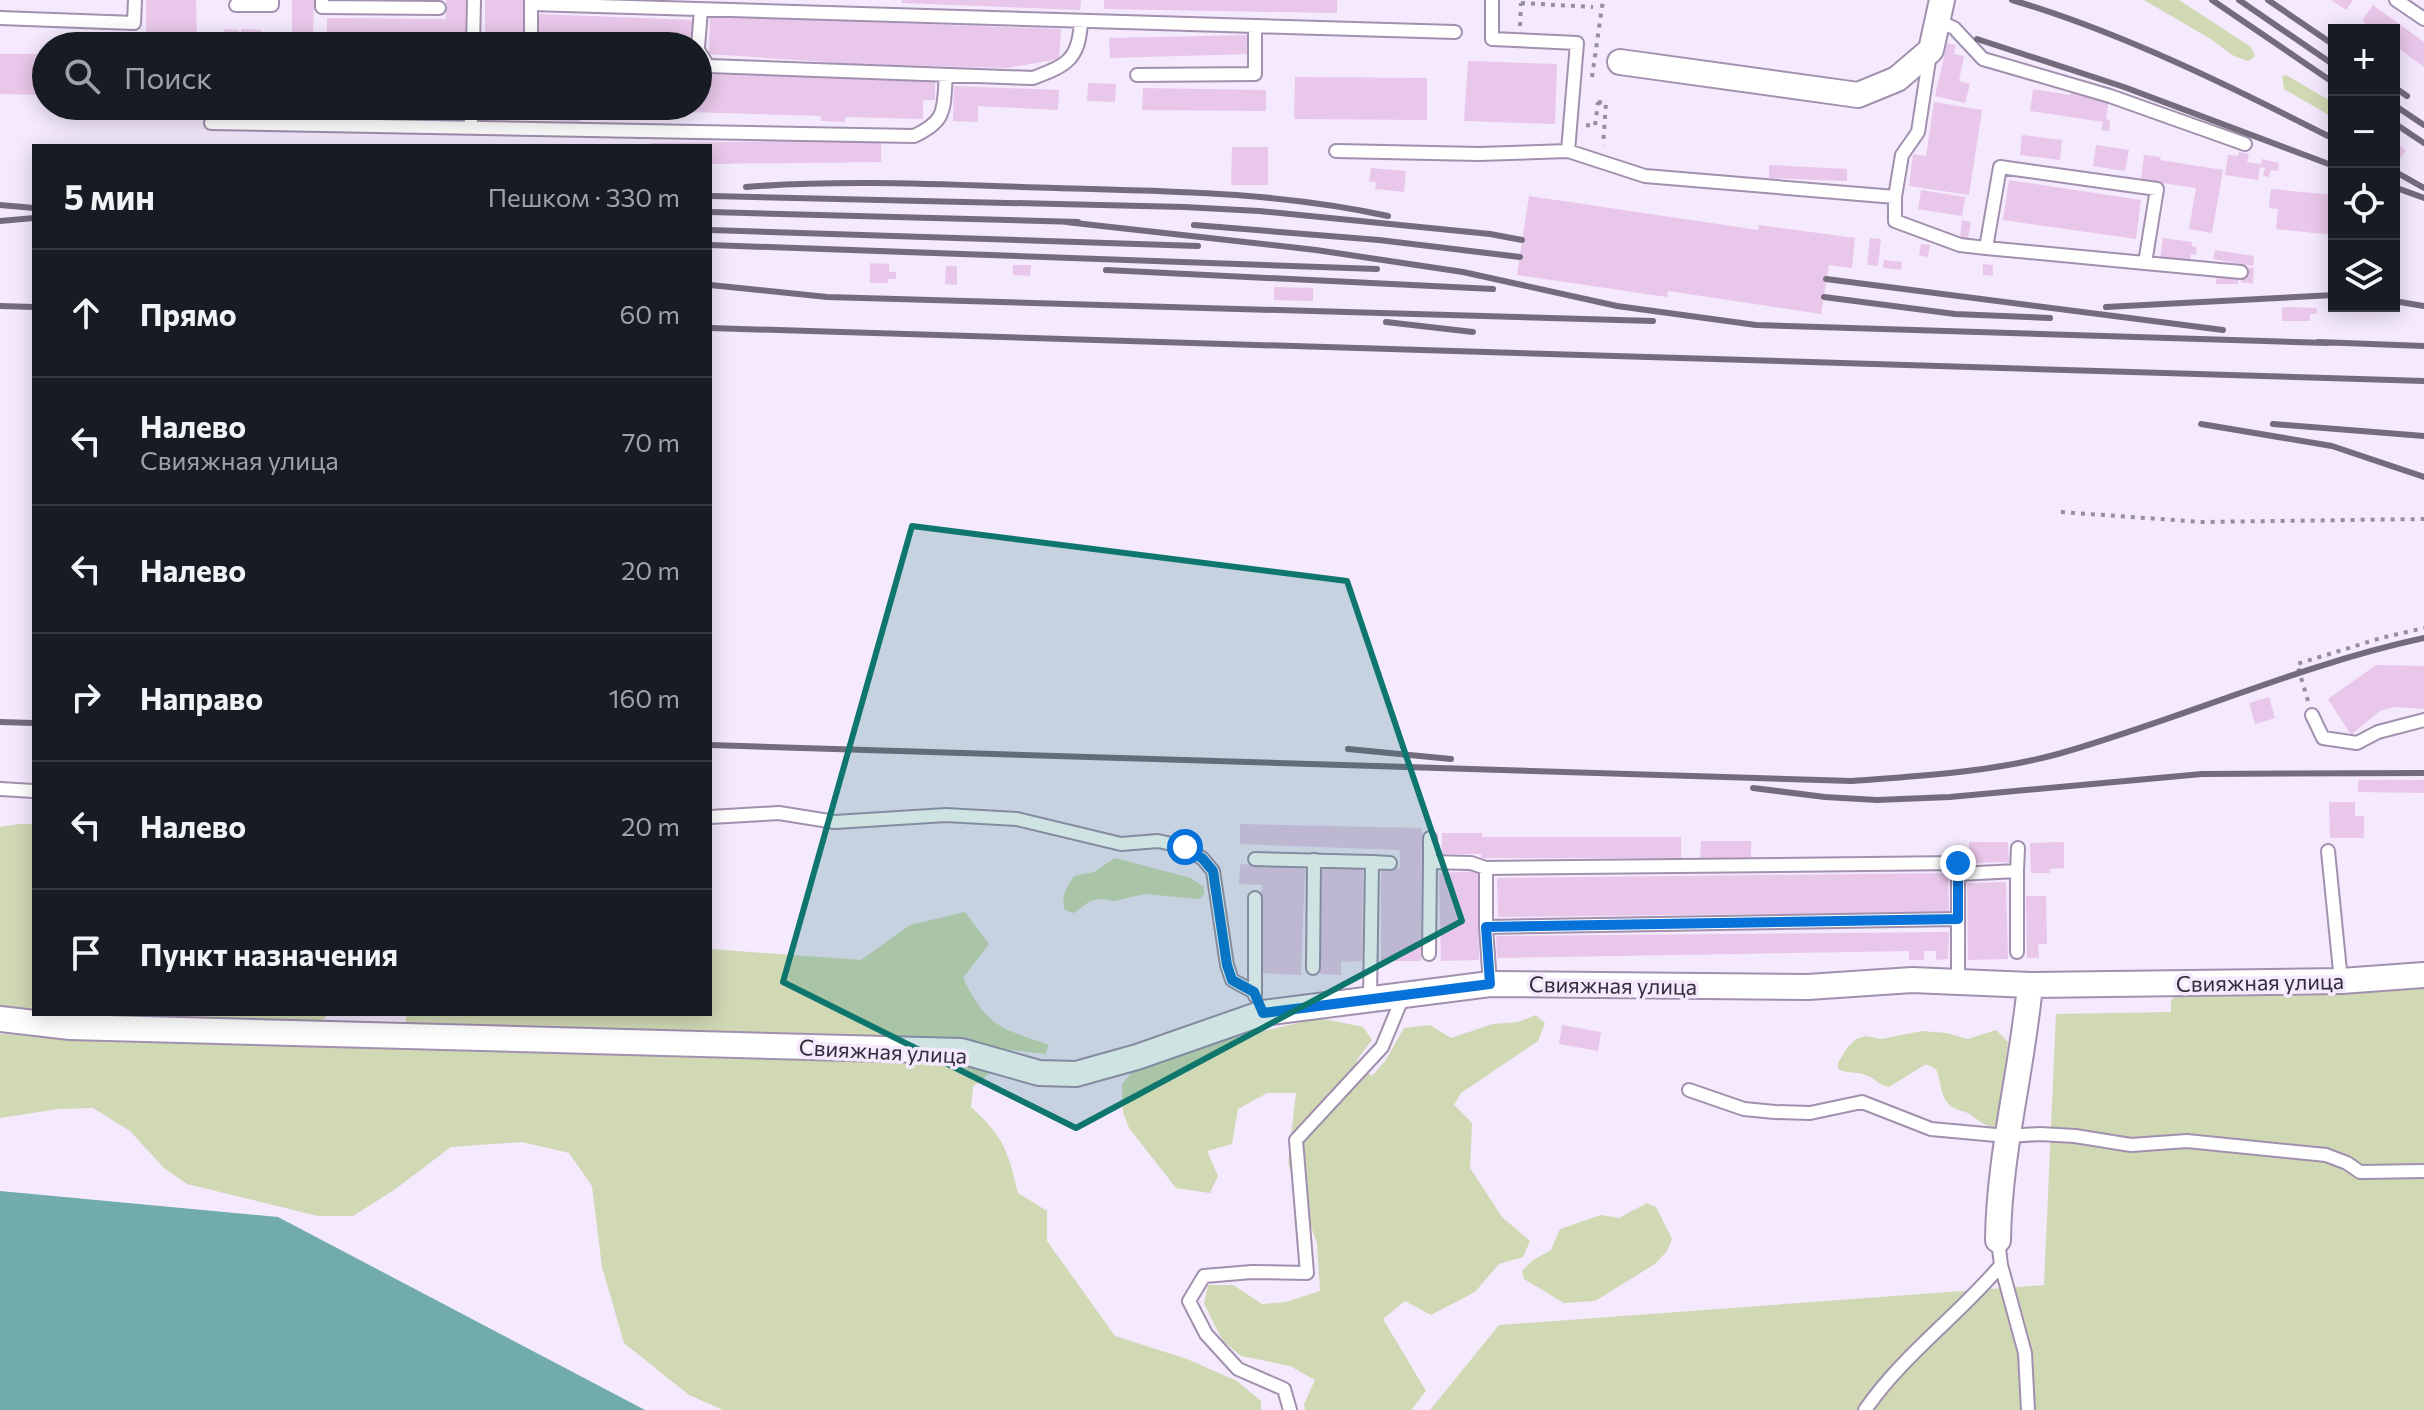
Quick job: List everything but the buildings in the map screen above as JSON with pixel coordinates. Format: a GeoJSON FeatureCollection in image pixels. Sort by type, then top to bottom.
{"type":"FeatureCollection","features":[{"type":"Feature","properties":{"kind":"street"},"geometry":{"type":"LineString","coordinates":[[1620,62],[1858,95],[1897,79],[1931,50],[1940,10]]}},
{"type":"Feature","properties":{"kind":"street","name":"Свияжная улица"},"geometry":{"type":"LineString","coordinates":[[0,1019],[70,1027],[961,1051],[1039,1073],[1076,1074],[1137,1057],[1258,1003],[1370,999],[1490,984],[1808,987],[1912,980],[2030,985],[2341,981],[2424,975]]}},
{"type":"Feature","properties":{"kind":"street"},"geometry":{"type":"LineString","coordinates":[[1998,1240],[1999,1192],[2030,985]]}},
{"type":"Feature","properties":{"kind":"lane"},"geometry":{"type":"LineString","coordinates":[[0,18],[134,23],[135,0]]}},
{"type":"Feature","properties":{"kind":"lane"},"geometry":{"type":"LineString","coordinates":[[236,5],[272,5],[272,0]]}},
{"type":"Feature","properties":{"kind":"lane"},"geometry":{"type":"LineString","coordinates":[[322,0],[322,7],[439,8]]}},
{"type":"Feature","properties":{"kind":"lane"},"geometry":{"type":"LineString","coordinates":[[473,32],[474,0]]}},
{"type":"Feature","properties":{"kind":"lane"},"geometry":{"type":"LineString","coordinates":[[1492,0],[1492,39],[1577,43],[1568,151]]}},
{"type":"Feature","properties":{"kind":"lane"},"geometry":{"type":"LineString","coordinates":[[2396,0],[2424,19]]}},
{"type":"Feature","properties":{"kind":"lane"},"geometry":{"type":"LineString","coordinates":[[531,32],[531,2],[701,10],[1455,32]]}},
{"type":"Feature","properties":{"kind":"lane"},"geometry":{"type":"LineString","coordinates":[[699,32],[701,10]]}},
{"type":"Feature","properties":{"kind":"lane"},"geometry":{"type":"LineString","coordinates":[[1940,10],[1983,59],[2110,96],[2245,144]]}},
{"type":"Feature","properties":{"kind":"lane"},"geometry":{"type":"LineString","coordinates":[[712,66],[1033,78],[1051,72],[1071,59],[1079,46],[1081,21]]}},
{"type":"Feature","properties":{"kind":"lane"},"geometry":{"type":"LineString","coordinates":[[1137,75],[1255,74],[1255,26]]}},
{"type":"Feature","properties":{"kind":"lane"},"geometry":{"type":"LineString","coordinates":[[1931,50],[1918,132],[1902,155],[1895,197],[1895,221],[1960,245],[2241,272]]}},
{"type":"Feature","properties":{"kind":"lane"},"geometry":{"type":"LineString","coordinates":[[211,123],[914,136],[934,127],[943,111],[946,75]]}},
{"type":"Feature","properties":{"kind":"lane"},"geometry":{"type":"LineString","coordinates":[[471,120],[471,128]]}},
{"type":"Feature","properties":{"kind":"lane"},"geometry":{"type":"LineString","coordinates":[[1336,151],[1479,154],[1568,151],[1645,176],[1895,197]]}},
{"type":"Feature","properties":{"kind":"lane"},"geometry":{"type":"LineString","coordinates":[[1986,248],[2000,167],[2157,189],[2145,263]]}},
{"type":"Feature","properties":{"kind":"lane"},"geometry":{"type":"LineString","coordinates":[[2312,715],[2323,738],[2357,743],[2378,732],[2424,720]]}},
{"type":"Feature","properties":{"kind":"lane"},"geometry":{"type":"LineString","coordinates":[[0,789],[32,791]]}},
{"type":"Feature","properties":{"kind":"lane"},"geometry":{"type":"LineString","coordinates":[[712,817],[779,813],[835,822],[946,815],[1017,819],[1121,844],[1158,841],[1185,847],[1203,859],[1213,871],[1232,980],[1258,1003]]}},
{"type":"Feature","properties":{"kind":"lane"},"geometry":{"type":"LineString","coordinates":[[1429,954],[1430,838]]}},
{"type":"Feature","properties":{"kind":"lane"},"geometry":{"type":"LineString","coordinates":[[2017,952],[2018,848]]}},
{"type":"Feature","properties":{"kind":"lane"},"geometry":{"type":"LineString","coordinates":[[2328,851],[2341,981]]}},
{"type":"Feature","properties":{"kind":"lane"},"geometry":{"type":"LineString","coordinates":[[1255,859],[1390,863]]}},
{"type":"Feature","properties":{"kind":"lane"},"geometry":{"type":"LineString","coordinates":[[1313,968],[1314,860]]}},
{"type":"Feature","properties":{"kind":"lane"},"geometry":{"type":"LineString","coordinates":[[1370,999],[1372,862]]}},
{"type":"Feature","properties":{"kind":"lane"},"geometry":{"type":"LineString","coordinates":[[1430,862],[1471,863],[1486,868],[1958,863],[1958,982]]}},
{"type":"Feature","properties":{"kind":"lane"},"geometry":{"type":"LineString","coordinates":[[1486,868],[1490,984]]}},
{"type":"Feature","properties":{"kind":"lane"},"geometry":{"type":"LineString","coordinates":[[1958,874],[2017,871]]}},
{"type":"Feature","properties":{"kind":"lane"},"geometry":{"type":"LineString","coordinates":[[1255,898],[1258,1003]]}},
{"type":"Feature","properties":{"kind":"lane"},"geometry":{"type":"LineString","coordinates":[[1486,927],[1958,919]]}},
{"type":"Feature","properties":{"kind":"lane"},"geometry":{"type":"LineString","coordinates":[[1290,1410],[1284,1389],[1238,1369],[1206,1334],[1189,1301],[1204,1276],[1252,1272],[1307,1273],[1296,1140],[1382,1047],[1404,994]]}},
{"type":"Feature","properties":{"kind":"lane"},"geometry":{"type":"LineString","coordinates":[[1689,1090],[1744,1109],[1810,1113],[1862,1102],[1931,1129],[2007,1136],[2075,1136],[2131,1145],[2187,1141],[2326,1155],[2360,1172],[2424,1171]]}},
{"type":"Feature","properties":{"kind":"lane"},"geometry":{"type":"LineString","coordinates":[[1998,1240],[2001,1265],[2025,1353],[2028,1410]]}},
{"type":"Feature","properties":{"kind":"lane"},"geometry":{"type":"LineString","coordinates":[[1865,1410],[1897,1370],[1952,1318],[2001,1265]]}},
{"type":"Feature","properties":{"kind":"path"},"geometry":{"type":"LineString","coordinates":[[1591,84],[1603,0]]}},
{"type":"Feature","properties":{"kind":"path"},"geometry":{"type":"LineString","coordinates":[[1520,40],[1521,1],[1593,7]]}},
{"type":"Feature","properties":{"kind":"path"},"geometry":{"type":"LineString","coordinates":[[1588,112],[1586,125],[1595,126],[1598,102],[1606,103],[1602,162]]}},
{"type":"Feature","properties":{"kind":"path"},"geometry":{"type":"LineString","coordinates":[[2061,512],[2202,522],[2424,519]]}},
{"type":"Feature","properties":{"kind":"path"},"geometry":{"type":"LineString","coordinates":[[2312,715],[2297,664],[2424,628]]}},
{"type":"Feature","properties":{"kind":"highlighted area"},"geometry":{"type":"Polygon","coordinates":[[[912,526],[1347,581],[1462,921],[1076,1128],[783,982],[912,526]]]}},
{"type":"Feature","properties":{"kind":"shaded area"},"geometry":{"type":"Polygon","coordinates":[[[2144,0],[2179,0],[2251,47],[2255,56],[2248,61],[2234,56],[2144,0]]]}},
{"type":"Feature","properties":{"kind":"shaded area"},"geometry":{"type":"Polygon","coordinates":[[[2286,75],[2328,100],[2328,115],[2284,89],[2282,76],[2286,75]]]}},
{"type":"Feature","properties":{"kind":"shaded area"},"geometry":{"type":"Polygon","coordinates":[[[32,824],[32,1016],[326,1016],[320,1024],[0,1016],[0,827],[32,824]]]}},
{"type":"Feature","properties":{"kind":"shaded area"},"geometry":{"type":"Polygon","coordinates":[[[1115,858],[1191,878],[1204,887],[1204,895],[1199,899],[1145,894],[1114,901],[1090,901],[1074,913],[1065,910],[1064,896],[1074,876],[1094,872],[1115,858]]]}},
{"type":"Feature","properties":{"kind":"shaded area"},"geometry":{"type":"Polygon","coordinates":[[[965,912],[989,944],[963,978],[972,994],[997,1024],[1049,1045],[1045,1054],[971,1045],[416,1028],[405,1023],[407,1016],[712,1016],[712,949],[861,960],[910,925],[965,912]]]}},
{"type":"Feature","properties":{"kind":"shaded area"},"geometry":{"type":"Polygon","coordinates":[[[2424,985],[2424,1410],[1430,1410],[1499,1325],[2044,1285],[2056,1014],[2171,1012],[2171,1001],[2176,994],[2341,994],[2368,992],[2388,986],[2424,985]]]}},
{"type":"Feature","properties":{"kind":"shaded area"},"geometry":{"type":"Polygon","coordinates":[[[1536,1015],[1545,1023],[1538,1041],[1461,1093],[1454,1105],[1472,1123],[1470,1168],[1502,1217],[1530,1241],[1523,1257],[1499,1264],[1475,1292],[1431,1315],[1405,1301],[1383,1319],[1426,1391],[1411,1410],[1305,1410],[1304,1404],[1315,1380],[1290,1366],[1241,1356],[1223,1341],[1204,1304],[1208,1285],[1233,1285],[1262,1304],[1286,1302],[1320,1291],[1317,1243],[1288,1163],[1296,1093],[1267,1093],[1238,1109],[1232,1144],[1207,1151],[1218,1176],[1210,1193],[1176,1188],[1129,1128],[1123,1112],[1122,1084],[1141,1062],[1319,1018],[1363,1027],[1372,1040],[1356,1061],[1372,1076],[1385,1061],[1404,1028],[1430,1025],[1451,1038],[1493,1024],[1518,1022],[1536,1015]]]}},
{"type":"Feature","properties":{"kind":"shaded area"},"geometry":{"type":"Polygon","coordinates":[[[1996,1030],[2008,1042],[1999,1121],[1993,1127],[1951,1106],[1943,1093],[1936,1069],[1926,1064],[1889,1087],[1862,1074],[1838,1069],[1847,1048],[1856,1039],[1866,1036],[1881,1039],[1922,1031],[1968,1039],[1996,1030]]]}},
{"type":"Feature","properties":{"kind":"shaded area"},"geometry":{"type":"Polygon","coordinates":[[[0,1034],[987,1060],[990,1073],[973,1087],[971,1107],[998,1136],[1018,1193],[1047,1211],[1047,1241],[1115,1336],[1187,1359],[1237,1381],[1261,1401],[1261,1410],[723,1410],[689,1395],[624,1343],[602,1267],[592,1186],[569,1153],[522,1142],[451,1147],[353,1216],[318,1216],[187,1184],[164,1168],[130,1131],[93,1108],[58,1109],[0,1118],[0,1034]]]}},
{"type":"Feature","properties":{"kind":"shaded area"},"geometry":{"type":"Polygon","coordinates":[[[0,1191],[278,1217],[645,1410],[0,1410],[0,1191]]]}},
{"type":"Feature","properties":{"kind":"shaded area"},"geometry":{"type":"Polygon","coordinates":[[[1647,1203],[1656,1207],[1672,1239],[1667,1251],[1655,1264],[1595,1301],[1564,1303],[1524,1279],[1522,1271],[1533,1260],[1551,1250],[1560,1229],[1601,1215],[1619,1218],[1647,1203]]]}},
{"type":"Feature","properties":{"kind":"railway"},"geometry":{"type":"LineString","coordinates":[[2012,0],[2135,45],[2216,80],[2328,136]]}},
{"type":"Feature","properties":{"kind":"railway"},"geometry":{"type":"LineString","coordinates":[[2212,0],[2328,79]]}},
{"type":"Feature","properties":{"kind":"railway"},"geometry":{"type":"LineString","coordinates":[[2239,0],[2328,61]]}},
{"type":"Feature","properties":{"kind":"railway"},"geometry":{"type":"LineString","coordinates":[[2268,0],[2328,41]]}},
{"type":"Feature","properties":{"kind":"railway"},"geometry":{"type":"LineString","coordinates":[[1977,39],[2124,87],[2328,164]]}},
{"type":"Feature","properties":{"kind":"railway"},"geometry":{"type":"LineString","coordinates":[[2400,91],[2407,96]]}},
{"type":"Feature","properties":{"kind":"railway"},"geometry":{"type":"LineString","coordinates":[[2400,109],[2424,125]]}},
{"type":"Feature","properties":{"kind":"railway"},"geometry":{"type":"LineString","coordinates":[[2400,127],[2424,143]]}},
{"type":"Feature","properties":{"kind":"railway"},"geometry":{"type":"LineString","coordinates":[[2400,174],[2424,188]]}},
{"type":"Feature","properties":{"kind":"railway"},"geometry":{"type":"LineString","coordinates":[[746,187],[901,183],[1181,192],[1264,197],[1388,216]]}},
{"type":"Feature","properties":{"kind":"railway"},"geometry":{"type":"LineString","coordinates":[[2400,189],[2424,198]]}},
{"type":"Feature","properties":{"kind":"railway"},"geometry":{"type":"LineString","coordinates":[[712,196],[1259,211],[1490,234],[1522,240]]}},
{"type":"Feature","properties":{"kind":"railway"},"geometry":{"type":"LineString","coordinates":[[0,205],[32,208]]}},
{"type":"Feature","properties":{"kind":"railway"},"geometry":{"type":"LineString","coordinates":[[712,212],[1078,222]]}},
{"type":"Feature","properties":{"kind":"railway"},"geometry":{"type":"LineString","coordinates":[[0,221],[32,218]]}},
{"type":"Feature","properties":{"kind":"railway"},"geometry":{"type":"LineString","coordinates":[[1066,222],[1316,250],[1463,272],[1617,306],[1756,325],[2327,343]]}},
{"type":"Feature","properties":{"kind":"railway"},"geometry":{"type":"LineString","coordinates":[[1194,225],[1379,240],[1520,257]]}},
{"type":"Feature","properties":{"kind":"railway"},"geometry":{"type":"LineString","coordinates":[[712,230],[1198,246]]}},
{"type":"Feature","properties":{"kind":"railway"},"geometry":{"type":"LineString","coordinates":[[712,245],[1377,269]]}},
{"type":"Feature","properties":{"kind":"railway"},"geometry":{"type":"LineString","coordinates":[[1106,270],[1493,289]]}},
{"type":"Feature","properties":{"kind":"railway"},"geometry":{"type":"LineString","coordinates":[[1826,279],[2223,330]]}},
{"type":"Feature","properties":{"kind":"railway"},"geometry":{"type":"LineString","coordinates":[[712,285],[827,297],[1653,321]]}},
{"type":"Feature","properties":{"kind":"railway"},"geometry":{"type":"LineString","coordinates":[[2106,307],[2328,295]]}},
{"type":"Feature","properties":{"kind":"railway"},"geometry":{"type":"LineString","coordinates":[[1824,297],[1955,314],[2050,318]]}},
{"type":"Feature","properties":{"kind":"railway"},"geometry":{"type":"LineString","coordinates":[[2400,302],[2424,306]]}},
{"type":"Feature","properties":{"kind":"railway"},"geometry":{"type":"LineString","coordinates":[[0,306],[32,307]]}},
{"type":"Feature","properties":{"kind":"railway"},"geometry":{"type":"LineString","coordinates":[[1386,322],[1473,332]]}},
{"type":"Feature","properties":{"kind":"railway"},"geometry":{"type":"LineString","coordinates":[[712,328],[2424,381]]}},
{"type":"Feature","properties":{"kind":"railway"},"geometry":{"type":"LineString","coordinates":[[2318,342],[2424,346]]}},
{"type":"Feature","properties":{"kind":"railway"},"geometry":{"type":"LineString","coordinates":[[2201,424],[2332,446],[2424,477]]}},
{"type":"Feature","properties":{"kind":"railway"},"geometry":{"type":"LineString","coordinates":[[2273,424],[2424,436]]}},
{"type":"Feature","properties":{"kind":"railway"},"geometry":{"type":"LineString","coordinates":[[712,745],[1852,781],[1982,769],[2058,754],[2286,677],[2424,638]]}},
{"type":"Feature","properties":{"kind":"railway"},"geometry":{"type":"LineString","coordinates":[[0,722],[32,723]]}},
{"type":"Feature","properties":{"kind":"railway"},"geometry":{"type":"LineString","coordinates":[[1348,749],[1451,759]]}},
{"type":"Feature","properties":{"kind":"railway"},"geometry":{"type":"LineString","coordinates":[[1753,788],[1877,800],[1950,797],[2202,774],[2424,773]]}},
{"type":"Feature","properties":{"kind":"route"},"geometry":{"type":"LineString","coordinates":[[1185,847],[1203,859],[1213,871],[1232,980],[1254,992],[1263,1013],[1490,984],[1486,927],[1958,919],[1958,863]]}}]}
